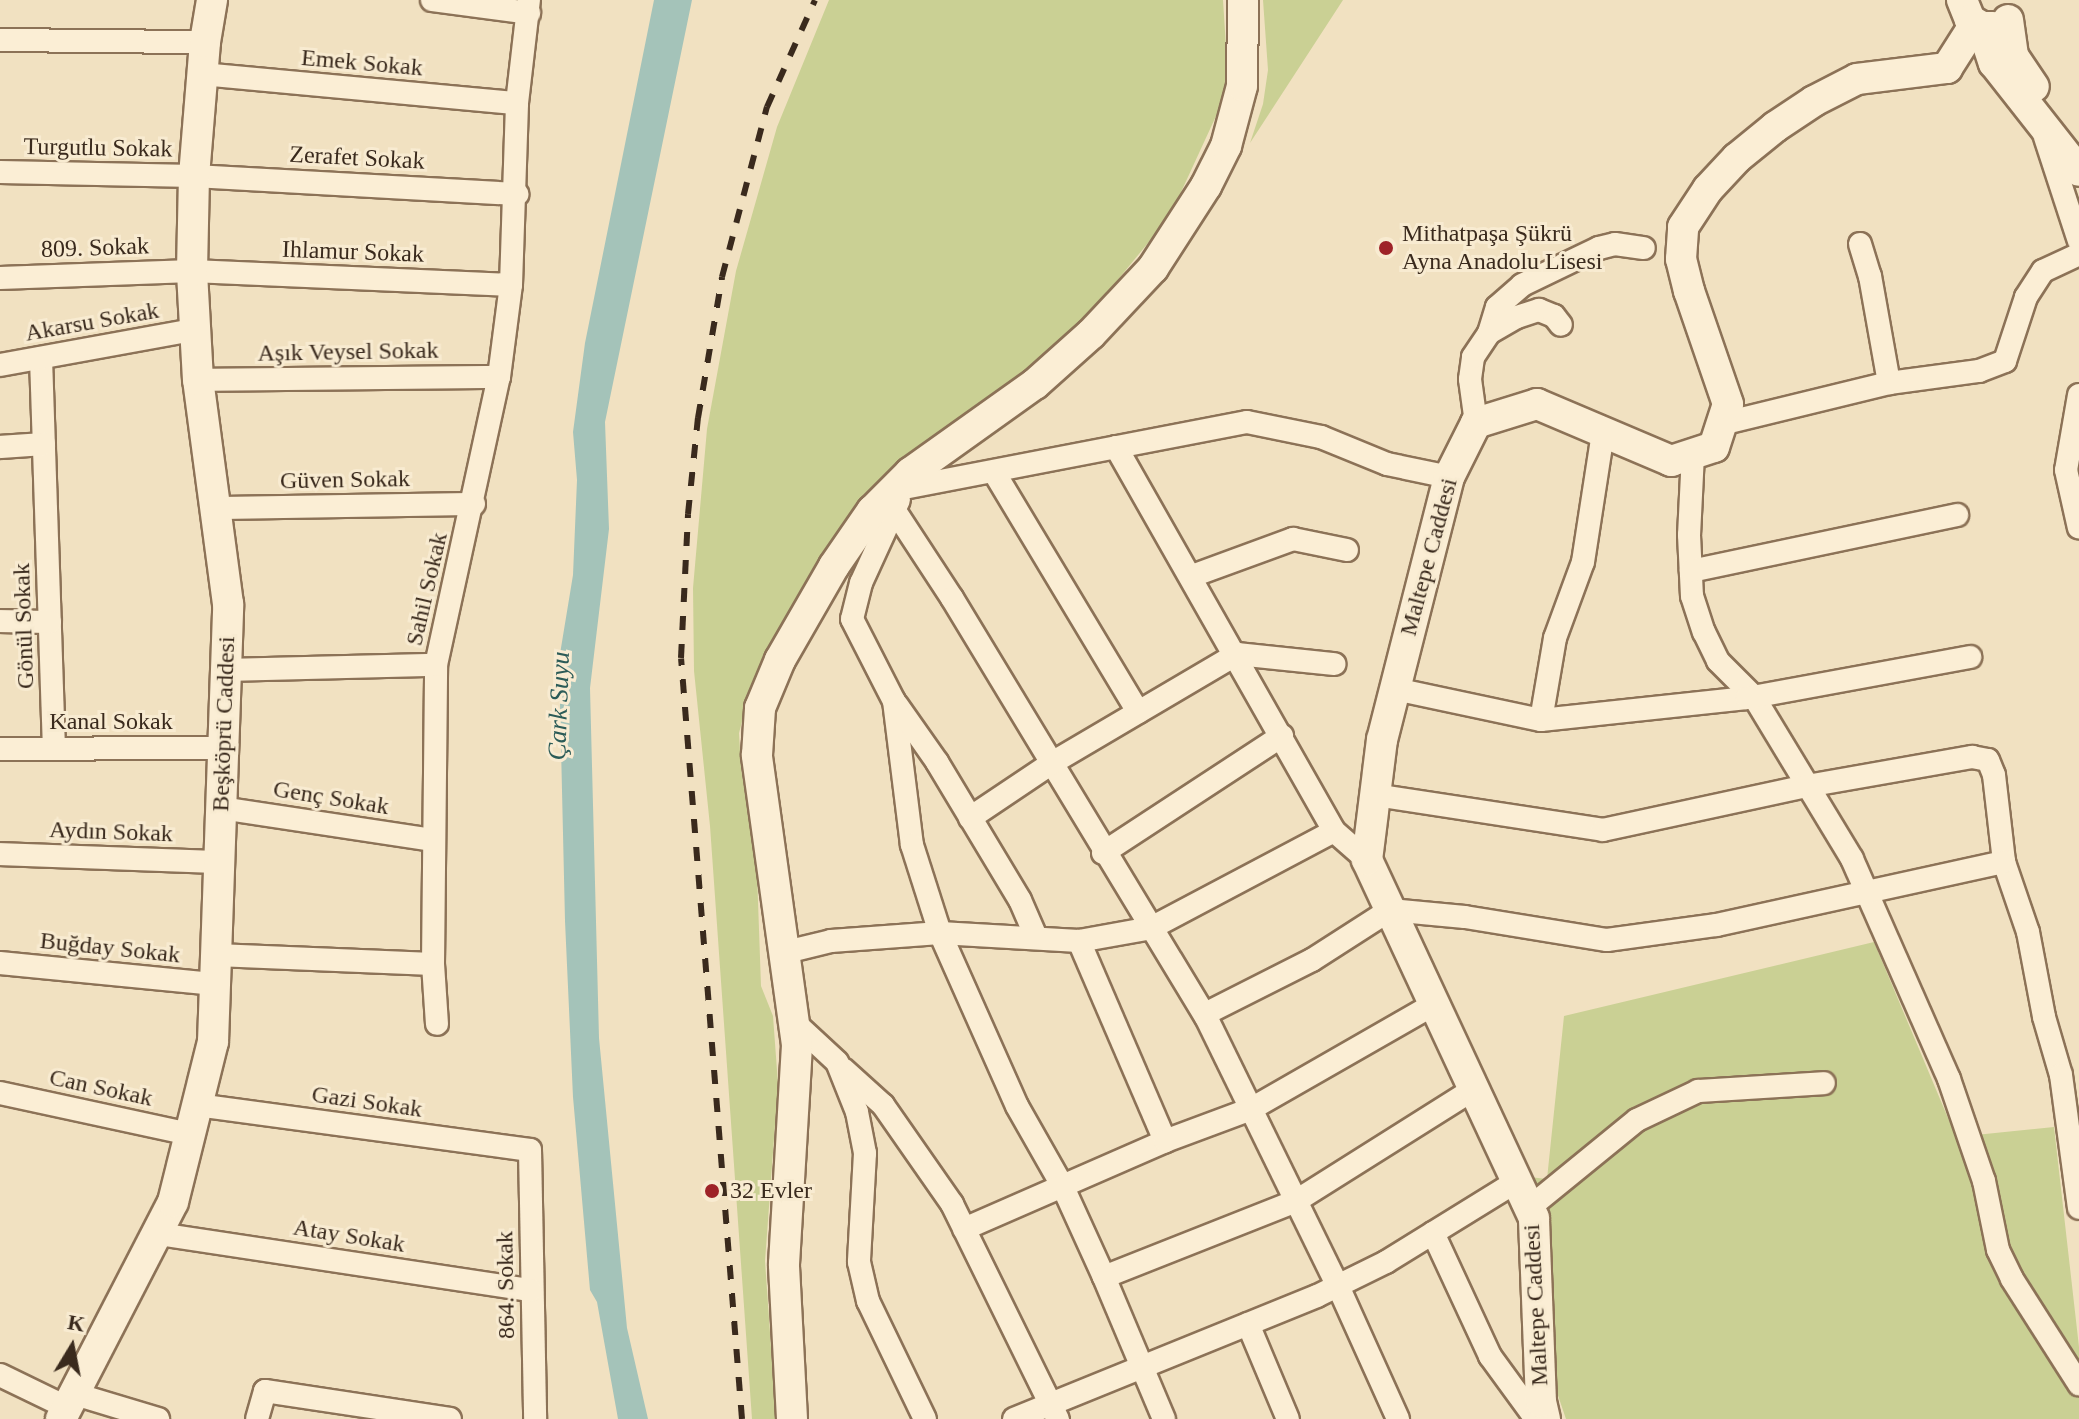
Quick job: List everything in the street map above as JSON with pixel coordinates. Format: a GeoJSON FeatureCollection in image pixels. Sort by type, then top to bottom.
{"type":"FeatureCollection","features":[{"type":"Feature","properties":{"kind":"street","name":"Beşköprü Caddesi"},"geometry":{"type":"LineString","coordinates":[[68,1407],[173,1202],[213,1042],[228,604],[198,380],[192,271],[194,176],[205,42],[212,0]]}},
{"type":"Feature","properties":{"kind":"street"},"geometry":{"type":"LineString","coordinates":[[432,0],[529,7]]}},
{"type":"Feature","properties":{"kind":"street"},"geometry":{"type":"LineString","coordinates":[[1232,0],[1242,58]]}},
{"type":"Feature","properties":{"kind":"street"},"geometry":{"type":"LineString","coordinates":[[792,1419],[784,1264],[796,1061],[786,952],[757,755],[760,708],[780,660],[834,566],[872,511],[907,480],[1035,384],[1091,334],[1153,268],[1206,186],[1226,146],[1242,86],[1243,0]]}},
{"type":"Feature","properties":{"kind":"street","name":"Sahil Sokak"},"geometry":{"type":"LineString","coordinates":[[437,1024],[433,964],[436,665],[474,504],[499,377],[511,285],[517,194],[517,103],[529,7]]}},
{"type":"Feature","properties":{"kind":"street"},"geometry":{"type":"LineString","coordinates":[[1977,11],[1994,63],[2079,171]]}},
{"type":"Feature","properties":{"kind":"street"},"geometry":{"type":"LineString","coordinates":[[1947,68],[1977,11]]}},
{"type":"Feature","properties":{"kind":"street"},"geometry":{"type":"LineString","coordinates":[[1977,11],[2079,141]]}},
{"type":"Feature","properties":{"kind":"street"},"geometry":{"type":"LineString","coordinates":[[0,40],[205,42]]}},
{"type":"Feature","properties":{"kind":"street"},"geometry":{"type":"LineString","coordinates":[[1644,248],[1615,244],[1599,248],[1522,285],[1497,307],[1489,333],[1473,357],[1470,379],[1476,423],[1537,404],[1671,461],[1714,447],[1728,404],[1681,259],[1683,227],[1708,189],[1737,158],[1814,101],[1857,79],[1994,63]]}},
{"type":"Feature","properties":{"kind":"street","name":"Emek Sokak"},"geometry":{"type":"LineString","coordinates":[[202,74],[517,103]]}},
{"type":"Feature","properties":{"kind":"street"},"geometry":{"type":"LineString","coordinates":[[2039,121],[2079,241]]}},
{"type":"Feature","properties":{"kind":"street","name":"Turgutlu Sokak"},"geometry":{"type":"LineString","coordinates":[[0,172],[194,176]]}},
{"type":"Feature","properties":{"kind":"street","name":"Zerafet Sokak"},"geometry":{"type":"LineString","coordinates":[[194,176],[517,194]]}},
{"type":"Feature","properties":{"kind":"street"},"geometry":{"type":"LineString","coordinates":[[1860,244],[1870,276],[1889,383]]}},
{"type":"Feature","properties":{"kind":"street"},"geometry":{"type":"LineString","coordinates":[[1721,424],[1889,383],[1979,371],[2005,361],[2026,297],[2043,271],[2079,254]]}},
{"type":"Feature","properties":{"kind":"street","name":"809. Sokak"},"geometry":{"type":"LineString","coordinates":[[0,278],[192,271]]}},
{"type":"Feature","properties":{"kind":"street","name":"Ihlamur Sokak"},"geometry":{"type":"LineString","coordinates":[[192,271],[511,285]]}},
{"type":"Feature","properties":{"kind":"street"},"geometry":{"type":"LineString","coordinates":[[1489,333],[1517,317],[1539,310],[1554,316],[1561,325]]}},
{"type":"Feature","properties":{"kind":"street","name":"Akarsu Sokak"},"geometry":{"type":"LineString","coordinates":[[0,365],[193,330]]}},
{"type":"Feature","properties":{"kind":"street","name":"Gönül Sokak"},"geometry":{"type":"LineString","coordinates":[[41,358],[54,748]]}},
{"type":"Feature","properties":{"kind":"street","name":"Aşık Veysel Sokak"},"geometry":{"type":"LineString","coordinates":[[198,380],[499,377]]}},
{"type":"Feature","properties":{"kind":"street"},"geometry":{"type":"LineString","coordinates":[[2079,395],[2066,470],[2079,528]]}},
{"type":"Feature","properties":{"kind":"street"},"geometry":{"type":"LineString","coordinates":[[907,480],[994,472],[1247,422],[1321,437],[1387,464],[1449,477]]}},
{"type":"Feature","properties":{"kind":"street","name":"Maltepe Caddesi"},"geometry":{"type":"LineString","coordinates":[[1476,423],[1449,477],[1382,740],[1367,860],[1534,1218],[1541,1402],[1545,1419]]}},
{"type":"Feature","properties":{"kind":"street"},"geometry":{"type":"LineString","coordinates":[[1541,720],[1555,638],[1583,562],[1603,433]]}},
{"type":"Feature","properties":{"kind":"street"},"geometry":{"type":"LineString","coordinates":[[0,447],[44,444]]}},
{"type":"Feature","properties":{"kind":"street"},"geometry":{"type":"LineString","coordinates":[[1116,447],[1237,654],[1334,831],[1367,860]]}},
{"type":"Feature","properties":{"kind":"street"},"geometry":{"type":"LineString","coordinates":[[1693,454],[1692,596],[1704,632],[1718,661],[1754,697],[1868,892],[1949,1079],[1984,1181],[1998,1250],[2012,1279],[2079,1384]]}},
{"type":"Feature","properties":{"kind":"street"},"geometry":{"type":"LineString","coordinates":[[994,472],[1138,712]]}},
{"type":"Feature","properties":{"kind":"street"},"geometry":{"type":"LineString","coordinates":[[907,480],[861,583],[852,619],[894,701],[1020,900],[1036,937]]}},
{"type":"Feature","properties":{"kind":"street","name":"Güven Sokak"},"geometry":{"type":"LineString","coordinates":[[217,508],[474,504]]}},
{"type":"Feature","properties":{"kind":"street"},"geometry":{"type":"LineString","coordinates":[[895,511],[1205,1014],[1338,1286],[1398,1419]]}},
{"type":"Feature","properties":{"kind":"street"},"geometry":{"type":"LineString","coordinates":[[1691,571],[1957,515]]}},
{"type":"Feature","properties":{"kind":"street"},"geometry":{"type":"LineString","coordinates":[[1192,576],[1293,539],[1347,550]]}},
{"type":"Feature","properties":{"kind":"street"},"geometry":{"type":"LineString","coordinates":[[0,621],[50,622]]}},
{"type":"Feature","properties":{"kind":"street"},"geometry":{"type":"LineString","coordinates":[[970,818],[1052,763],[1237,654],[1334,664]]}},
{"type":"Feature","properties":{"kind":"street"},"geometry":{"type":"LineString","coordinates":[[1395,689],[1541,720],[1754,697],[1970,657]]}},
{"type":"Feature","properties":{"kind":"street"},"geometry":{"type":"LineString","coordinates":[[226,670],[436,665]]}},
{"type":"Feature","properties":{"kind":"street"},"geometry":{"type":"LineString","coordinates":[[894,701],[912,845],[940,933],[1017,1106],[1063,1187],[1164,1419]]}},
{"type":"Feature","properties":{"kind":"street"},"geometry":{"type":"LineString","coordinates":[[1103,853],[1282,736]]}},
{"type":"Feature","properties":{"kind":"street","name":"Kanal Sokak"},"geometry":{"type":"LineString","coordinates":[[0,749],[223,748]]}},
{"type":"Feature","properties":{"kind":"street"},"geometry":{"type":"LineString","coordinates":[[1375,795],[1603,830],[1807,786],[1972,757],[1988,760],[1994,775],[2004,862],[2028,932],[2044,1017],[2061,1075],[2079,1208]]}},
{"type":"Feature","properties":{"kind":"street","name":"Genç Sokak"},"geometry":{"type":"LineString","coordinates":[[221,808],[433,840]]}},
{"type":"Feature","properties":{"kind":"street"},"geometry":{"type":"LineString","coordinates":[[786,952],[831,941],[940,933],[1079,941],[1151,928],[1334,831]]}},
{"type":"Feature","properties":{"kind":"street","name":"Aydın Sokak"},"geometry":{"type":"LineString","coordinates":[[0,854],[219,862]]}},
{"type":"Feature","properties":{"kind":"street"},"geometry":{"type":"LineString","coordinates":[[1205,1014],[1312,960],[1390,910],[1465,917],[1607,940],[1717,925],[2004,862]]}},
{"type":"Feature","properties":{"kind":"street"},"geometry":{"type":"LineString","coordinates":[[1079,941],[1165,1141]]}},
{"type":"Feature","properties":{"kind":"street","name":"Buğday Sokak"},"geometry":{"type":"LineString","coordinates":[[0,963],[215,970]]}},
{"type":"Feature","properties":{"kind":"street"},"geometry":{"type":"LineString","coordinates":[[215,970],[433,964]]}},
{"type":"Feature","properties":{"kind":"street"},"geometry":{"type":"LineString","coordinates":[[964,1229],[1165,1141],[1251,1109],[1434,1004]]}},
{"type":"Feature","properties":{"kind":"street"},"geometry":{"type":"LineString","coordinates":[[794,1022],[883,1105],[922,1157],[964,1229],[1055,1411]]}},
{"type":"Feature","properties":{"kind":"street"},"geometry":{"type":"LineString","coordinates":[[837,1062],[857,1112],[865,1153],[859,1262],[868,1301],[925,1419]]}},
{"type":"Feature","properties":{"kind":"street"},"geometry":{"type":"LineString","coordinates":[[1014,1419],[1055,1411],[1141,1367],[1338,1286],[1433,1233],[1523,1194],[1637,1120],[1698,1091],[1824,1083]]}},
{"type":"Feature","properties":{"kind":"street"},"geometry":{"type":"LineString","coordinates":[[1104,1277],[1296,1201],[1474,1089]]}},
{"type":"Feature","properties":{"kind":"street","name":"Can Sokak"},"geometry":{"type":"LineString","coordinates":[[0,1093],[190,1134]]}},
{"type":"Feature","properties":{"kind":"street","name":"Gazi Sokak"},"geometry":{"type":"LineString","coordinates":[[197,1105],[530,1150]]}},
{"type":"Feature","properties":{"kind":"street","name":"864. Sokak"},"geometry":{"type":"LineString","coordinates":[[530,1150],[535,1419]]}},
{"type":"Feature","properties":{"kind":"street"},"geometry":{"type":"LineString","coordinates":[[1433,1233],[1490,1356],[1536,1419]]}},
{"type":"Feature","properties":{"kind":"street","name":"Atay Sokak"},"geometry":{"type":"LineString","coordinates":[[159,1234],[531,1290]]}},
{"type":"Feature","properties":{"kind":"street"},"geometry":{"type":"LineString","coordinates":[[1248,1324],[1288,1419]]}},
{"type":"Feature","properties":{"kind":"street"},"geometry":{"type":"LineString","coordinates":[[0,1375],[68,1407],[158,1419]]}},
{"type":"Feature","properties":{"kind":"street"},"geometry":{"type":"LineString","coordinates":[[257,1419],[265,1391],[450,1419]]}},
{"type":"Feature","properties":{"kind":"green space"},"geometry":{"type":"Polygon","coordinates":[[[829,0],[1223,0],[1227,63],[1234,77],[1170,216],[1076,331],[853,516],[762,665],[749,695],[739,733],[741,768],[757,873],[761,986],[773,1016],[778,1084],[765,1261],[776,1419],[752,1419],[710,826],[694,671],[693,588],[707,429],[736,271],[777,127],[829,0]]]}},
{"type":"Feature","properties":{"kind":"green space"},"geometry":{"type":"Polygon","coordinates":[[[1263,0],[1343,0],[1250,143],[1263,104],[1268,70],[1263,0]]]}},
{"type":"Feature","properties":{"kind":"green space"},"geometry":{"type":"Polygon","coordinates":[[[1874,942],[1956,1137],[2054,1127],[2079,1347],[2079,1419],[1566,1419],[1549,1369],[1551,1252],[1529,1177],[1547,1179],[1564,1016],[1874,942]]]}},
{"type":"Feature","properties":{"kind":"water"},"geometry":{"type":"Polygon","coordinates":[[[654,0],[692,0],[605,422],[609,529],[590,688],[599,1038],[627,1328],[648,1419],[618,1419],[597,1302],[590,1290],[573,1097],[559,660],[573,575],[577,480],[573,432],[585,343],[654,0]]]}},
{"type":"Feature","properties":{"kind":"railway"},"geometry":{"type":"LineString","coordinates":[[742,1419],[681,658],[688,514],[698,418],[722,277],[767,107],[815,0]]}},
{"type":"Feature","properties":{"kind":"place","name":"Mithatpaşa Şükrü Ayna Anadolu Lisesi"},"geometry":{"type":"Point","coordinates":[1386,248]}},
{"type":"Feature","properties":{"kind":"place","name":"32 Evler"},"geometry":{"type":"Point","coordinates":[712,1191]}},
{"type":"Feature","properties":{"kind":"water label","name":"Çark Suyu"},"geometry":{"type":"Point","coordinates":[559,706]}}]}
